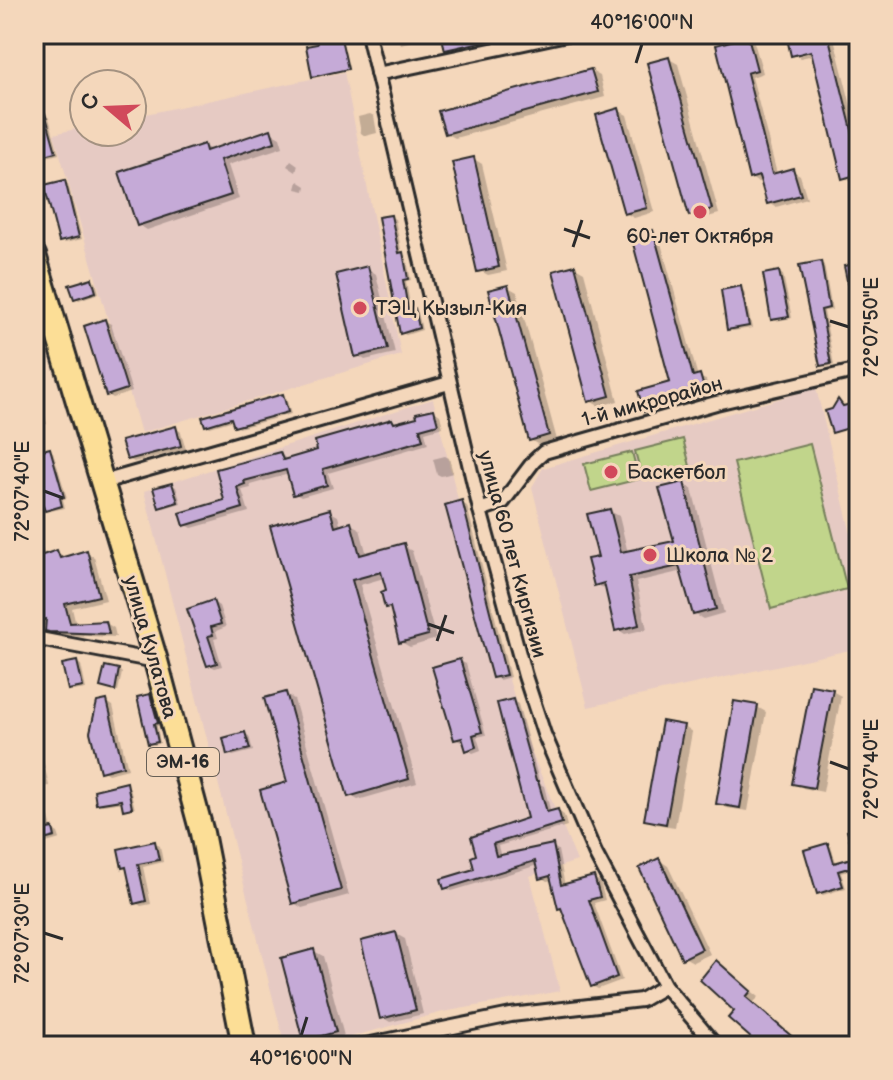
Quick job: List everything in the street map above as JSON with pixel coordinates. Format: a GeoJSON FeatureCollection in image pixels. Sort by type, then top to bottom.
{"type":"FeatureCollection","features":[{"type":"Feature","properties":{"kind":"highway","name":"улица Кулатова"},"geometry":{"type":"LineString","coordinates":[[34,255],[156,661],[202,833],[244,1046]]}},
{"type":"Feature","properties":{"kind":"street","name":"улица 60 лет Киргизии"},"geometry":{"type":"LineString","coordinates":[[368,34],[480,510],[525,676],[549,746],[595,853],[665,986],[716,1046]]}},
{"type":"Feature","properties":{"kind":"street"},"geometry":{"type":"LineString","coordinates":[[377,74],[567,34]]}},
{"type":"Feature","properties":{"kind":"street","name":"1-й микрорайон"},"geometry":{"type":"LineString","coordinates":[[480,510],[503,502],[544,452],[716,403],[859,370]]}},
{"type":"Feature","properties":{"kind":"street"},"geometry":{"type":"LineString","coordinates":[[103,482],[449,383]]}},
{"type":"Feature","properties":{"kind":"street"},"geometry":{"type":"LineString","coordinates":[[34,638],[156,661]]}},
{"type":"Feature","properties":{"kind":"street"},"geometry":{"type":"LineString","coordinates":[[361,1046],[511,1015],[641,1000],[665,986]]}},
{"type":"Feature","properties":{"kind":"shaded area"},"geometry":{"type":"Polygon","coordinates":[[[344,72],[401,355],[141,433],[54,134],[68,131],[68,148],[148,148],[148,114],[344,72]]]}},
{"type":"Feature","properties":{"kind":"shaded area"},"geometry":{"type":"Polygon","coordinates":[[[816,388],[859,568],[859,648],[588,707],[532,487],[543,468],[816,388]]]}},
{"type":"Feature","properties":{"kind":"shaded area"},"geometry":{"type":"Polygon","coordinates":[[[433,399],[477,576],[531,751],[577,861],[530,876],[560,991],[443,1012],[317,1046],[285,1046],[144,491],[433,399]]]}},
{"type":"Feature","properties":{"kind":"green space","name":"Баскетбол"},"geometry":{"type":"Polygon","coordinates":[[[683,439],[690,466],[642,478],[635,451],[683,439]]]}},
{"type":"Feature","properties":{"kind":"green space"},"geometry":{"type":"Polygon","coordinates":[[[810,444],[847,589],[771,609],[734,463],[810,444]]]}},
{"type":"Feature","properties":{"kind":"green space","name":"Баскетбол"},"geometry":{"type":"Polygon","coordinates":[[[632,452],[639,479],[591,491],[584,464],[632,452]]]}},
{"type":"Feature","properties":{"kind":"building"},"geometry":{"type":"Polygon","coordinates":[[[314,34],[340,34],[348,69],[312,77],[306,46],[317,44],[314,34]]]}},
{"type":"Feature","properties":{"kind":"building"},"geometry":{"type":"Polygon","coordinates":[[[441,34],[498,34],[499,38],[445,50],[441,34]]]}},
{"type":"Feature","properties":{"kind":"building"},"geometry":{"type":"Polygon","coordinates":[[[786,34],[828,34],[859,158],[859,174],[842,179],[811,51],[791,56],[786,34]]]}},
{"type":"Feature","properties":{"kind":"building"},"geometry":{"type":"Polygon","coordinates":[[[748,36],[757,70],[747,73],[772,174],[793,168],[801,195],[767,204],[759,176],[749,179],[716,45],[748,36]]]}},
{"type":"Feature","properties":{"kind":"building"},"geometry":{"type":"Polygon","coordinates":[[[669,57],[712,209],[689,216],[647,63],[669,57]]]}},
{"type":"Feature","properties":{"kind":"building"},"geometry":{"type":"Polygon","coordinates":[[[591,69],[598,92],[445,134],[438,111],[591,69]]]}},
{"type":"Feature","properties":{"kind":"building"},"geometry":{"type":"Polygon","coordinates":[[[619,108],[647,208],[624,214],[596,115],[619,108]]]}},
{"type":"Feature","properties":{"kind":"building"},"geometry":{"type":"Polygon","coordinates":[[[45,113],[56,152],[34,158],[34,116],[45,113]]]}},
{"type":"Feature","properties":{"kind":"building"},"geometry":{"type":"Polygon","coordinates":[[[271,129],[275,142],[220,160],[231,195],[137,226],[119,172],[204,144],[206,151],[271,129]]]}},
{"type":"Feature","properties":{"kind":"building"},"geometry":{"type":"Polygon","coordinates":[[[474,157],[499,267],[477,272],[452,162],[474,157]]]}},
{"type":"Feature","properties":{"kind":"building"},"geometry":{"type":"Polygon","coordinates":[[[65,180],[79,237],[59,242],[44,185],[65,180]]]}},
{"type":"Feature","properties":{"kind":"building"},"geometry":{"type":"Polygon","coordinates":[[[391,215],[408,279],[403,280],[408,309],[415,308],[419,328],[400,334],[378,217],[391,215]]]}},
{"type":"Feature","properties":{"kind":"building"},"geometry":{"type":"Polygon","coordinates":[[[653,230],[693,376],[700,374],[706,395],[644,412],[638,391],[670,382],[631,236],[653,230]]]}},
{"type":"Feature","properties":{"kind":"building"},"geometry":{"type":"Polygon","coordinates":[[[821,261],[829,308],[821,310],[831,364],[820,366],[799,265],[821,261]]]}},
{"type":"Feature","properties":{"kind":"building"},"geometry":{"type":"Polygon","coordinates":[[[859,263],[859,318],[855,319],[844,266],[859,263]]]}},
{"type":"Feature","properties":{"kind":"building"},"geometry":{"type":"Polygon","coordinates":[[[575,265],[610,396],[588,402],[553,271],[575,265]]]}},
{"type":"Feature","properties":{"kind":"building"},"geometry":{"type":"Polygon","coordinates":[[[368,266],[388,349],[355,357],[336,274],[368,266]]]}},
{"type":"Feature","properties":{"kind":"building"},"geometry":{"type":"Polygon","coordinates":[[[779,271],[789,317],[771,320],[763,274],[779,271]]]}},
{"type":"Feature","properties":{"kind":"building"},"geometry":{"type":"Polygon","coordinates":[[[92,278],[96,292],[74,299],[69,285],[92,278]]]}},
{"type":"Feature","properties":{"kind":"building"},"geometry":{"type":"Polygon","coordinates":[[[508,285],[549,435],[529,441],[488,290],[508,285]]]}},
{"type":"Feature","properties":{"kind":"building"},"geometry":{"type":"Polygon","coordinates":[[[741,286],[749,326],[727,330],[721,290],[741,286]]]}},
{"type":"Feature","properties":{"kind":"building"},"geometry":{"type":"Polygon","coordinates":[[[105,319],[127,389],[106,396],[84,326],[105,319]]]}},
{"type":"Feature","properties":{"kind":"building"},"geometry":{"type":"Polygon","coordinates":[[[283,394],[288,412],[234,427],[231,418],[205,426],[202,417],[283,394]]]}},
{"type":"Feature","properties":{"kind":"building"},"geometry":{"type":"Polygon","coordinates":[[[838,399],[843,406],[851,404],[855,417],[859,416],[859,425],[832,433],[825,411],[832,409],[838,399]]]}},
{"type":"Feature","properties":{"kind":"building"},"geometry":{"type":"Polygon","coordinates":[[[434,409],[438,424],[420,429],[423,440],[323,469],[327,485],[293,495],[286,470],[244,481],[245,484],[237,487],[243,508],[184,526],[180,513],[224,500],[216,469],[280,452],[283,460],[317,450],[315,441],[392,419],[394,423],[417,417],[416,413],[434,409]]]}},
{"type":"Feature","properties":{"kind":"building"},"geometry":{"type":"Polygon","coordinates":[[[176,426],[181,446],[127,460],[121,441],[176,426]]]}},
{"type":"Feature","properties":{"kind":"building"},"geometry":{"type":"Polygon","coordinates":[[[50,448],[64,497],[60,498],[62,506],[45,511],[43,506],[34,508],[34,485],[44,483],[35,452],[50,448]]]}},
{"type":"Feature","properties":{"kind":"building","name":"Школа № 2"},"geometry":{"type":"Polygon","coordinates":[[[684,482],[716,609],[693,615],[679,566],[629,577],[639,625],[615,631],[604,583],[594,586],[587,559],[598,557],[587,514],[610,509],[621,552],[674,541],[659,488],[684,482]]]}},
{"type":"Feature","properties":{"kind":"building"},"geometry":{"type":"Polygon","coordinates":[[[172,483],[178,502],[159,508],[153,488],[172,483]]]}},
{"type":"Feature","properties":{"kind":"building"},"geometry":{"type":"Polygon","coordinates":[[[462,500],[506,675],[492,678],[445,505],[462,500]]]}},
{"type":"Feature","properties":{"kind":"building"},"geometry":{"type":"Polygon","coordinates":[[[330,509],[335,527],[351,522],[360,555],[404,543],[428,635],[399,643],[390,607],[385,608],[381,592],[386,590],[381,572],[352,580],[409,779],[348,797],[270,526],[330,509]]]}},
{"type":"Feature","properties":{"kind":"building"},"geometry":{"type":"Polygon","coordinates":[[[57,550],[60,558],[87,550],[99,596],[65,604],[70,623],[106,621],[109,634],[49,632],[45,631],[46,619],[34,622],[34,558],[57,550]]]}},
{"type":"Feature","properties":{"kind":"building"},"geometry":{"type":"Polygon","coordinates":[[[213,600],[221,624],[211,627],[213,635],[208,636],[217,663],[207,666],[187,609],[213,600]]]}},
{"type":"Feature","properties":{"kind":"building"},"geometry":{"type":"Polygon","coordinates":[[[460,659],[482,732],[473,735],[476,747],[466,751],[462,738],[454,740],[432,667],[460,659]]]}},
{"type":"Feature","properties":{"kind":"building"},"geometry":{"type":"Polygon","coordinates":[[[77,661],[83,687],[68,690],[62,664],[77,661]]]}},
{"type":"Feature","properties":{"kind":"building"},"geometry":{"type":"Polygon","coordinates":[[[105,666],[119,669],[115,691],[100,687],[105,666]]]}},
{"type":"Feature","properties":{"kind":"building"},"geometry":{"type":"Polygon","coordinates":[[[811,685],[833,689],[814,788],[792,784],[811,685]]]}},
{"type":"Feature","properties":{"kind":"building"},"geometry":{"type":"Polygon","coordinates":[[[286,692],[341,890],[292,904],[260,790],[287,782],[264,698],[286,692]]]}},
{"type":"Feature","properties":{"kind":"building"},"geometry":{"type":"Polygon","coordinates":[[[150,694],[158,723],[154,724],[158,742],[148,744],[137,697],[150,694]]]}},
{"type":"Feature","properties":{"kind":"building"},"geometry":{"type":"Polygon","coordinates":[[[513,699],[547,812],[558,809],[562,823],[493,844],[496,856],[553,844],[561,885],[594,876],[600,897],[589,900],[617,977],[591,987],[561,908],[558,909],[550,876],[539,879],[535,861],[444,889],[441,879],[474,869],[471,857],[476,855],[471,837],[527,818],[497,703],[513,699]]]}},
{"type":"Feature","properties":{"kind":"building"},"geometry":{"type":"Polygon","coordinates":[[[107,700],[123,766],[100,772],[90,732],[97,702],[107,700]]]}},
{"type":"Feature","properties":{"kind":"building"},"geometry":{"type":"Polygon","coordinates":[[[734,701],[758,705],[740,808],[716,804],[734,701]]]}},
{"type":"Feature","properties":{"kind":"building"},"geometry":{"type":"Polygon","coordinates":[[[662,721],[684,725],[666,824],[644,820],[662,721]]]}},
{"type":"Feature","properties":{"kind":"building"},"geometry":{"type":"Polygon","coordinates":[[[245,732],[250,749],[227,755],[223,738],[245,732]]]}},
{"type":"Feature","properties":{"kind":"building"},"geometry":{"type":"Polygon","coordinates":[[[127,782],[132,808],[123,810],[121,800],[96,804],[94,790],[127,782]]]}},
{"type":"Feature","properties":{"kind":"building"},"geometry":{"type":"Polygon","coordinates":[[[34,788],[38,788],[47,829],[53,828],[55,837],[36,842],[34,788]]]}},
{"type":"Feature","properties":{"kind":"building"},"geometry":{"type":"Polygon","coordinates":[[[859,827],[859,865],[838,871],[843,886],[817,894],[804,850],[828,843],[834,863],[855,857],[847,831],[859,827]]]}},
{"type":"Feature","properties":{"kind":"building"},"geometry":{"type":"Polygon","coordinates":[[[155,841],[159,860],[138,864],[146,901],[134,904],[126,867],[122,868],[118,849],[155,841]]]}},
{"type":"Feature","properties":{"kind":"building"},"geometry":{"type":"Polygon","coordinates":[[[659,858],[702,949],[682,959],[639,868],[659,858]]]}},
{"type":"Feature","properties":{"kind":"building"},"geometry":{"type":"Polygon","coordinates":[[[396,932],[416,1010],[380,1019],[361,941],[396,932]]]}},
{"type":"Feature","properties":{"kind":"building"},"geometry":{"type":"Polygon","coordinates":[[[314,949],[336,1032],[303,1041],[281,958],[314,949]]]}},
{"type":"Feature","properties":{"kind":"building"},"geometry":{"type":"Polygon","coordinates":[[[716,960],[751,991],[746,997],[803,1046],[760,1046],[728,1018],[734,1011],[700,980],[716,960]]]}},
{"type":"Feature","properties":{"kind":"place","name":"60-лет Октября"},"geometry":{"type":"Point","coordinates":[700,212]}},
{"type":"Feature","properties":{"kind":"place","name":"ТЭЦ Кызыл-Кия"},"geometry":{"type":"Point","coordinates":[360,308]}},
{"type":"Feature","properties":{"kind":"place","name":"Баскетбол"},"geometry":{"type":"Point","coordinates":[611,472]}},
{"type":"Feature","properties":{"kind":"place","name":"Школа № 2"},"geometry":{"type":"Point","coordinates":[650,555]}}]}
